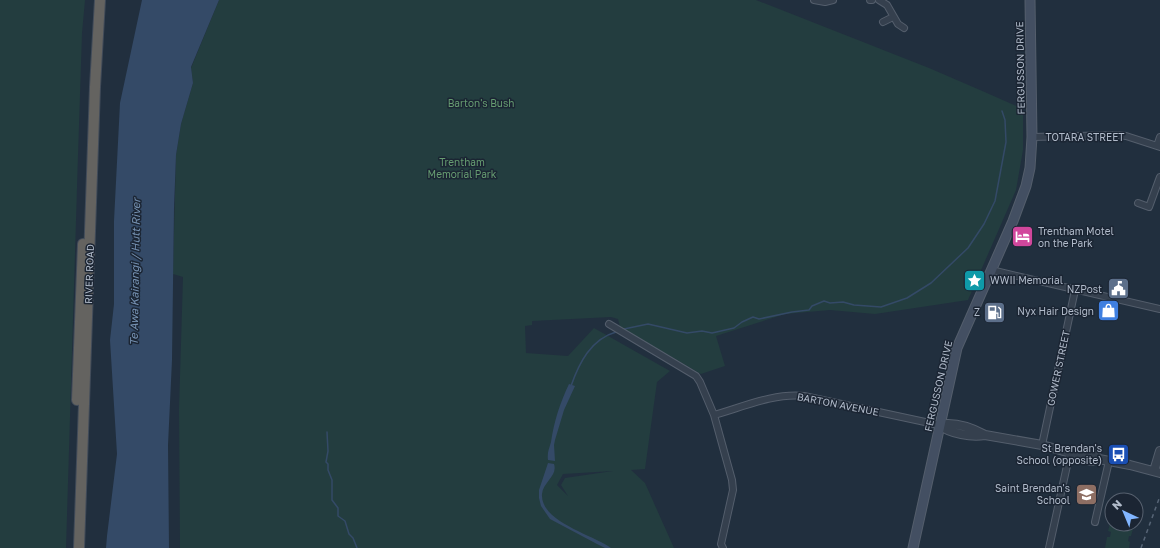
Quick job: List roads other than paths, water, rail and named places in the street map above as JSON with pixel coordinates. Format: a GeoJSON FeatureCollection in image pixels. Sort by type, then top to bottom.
{"type":"FeatureCollection","features":[{"type":"Feature","properties":{"kind":"highway","name":"RIVER ROAD"},"geometry":{"type":"LineString","coordinates":[[72,548],[88,102],[94,0]]}},
{"type":"Feature","properties":{"kind":"highway","name":"RIVER ROAD"},"geometry":{"type":"LineString","coordinates":[[78,548],[95,88],[100,0]]}},
{"type":"Feature","properties":{"kind":"main road","name":"FERGUSSON DRIVE"},"geometry":{"type":"LineString","coordinates":[[913,548],[957,348],[1020,205],[1030,168],[1032,137],[1030,0]]}},
{"type":"Feature","properties":{"kind":"street"},"geometry":{"type":"LineString","coordinates":[[814,0],[825,2],[833,0]]}},
{"type":"Feature","properties":{"kind":"street"},"geometry":{"type":"LineString","coordinates":[[879,0],[887,5],[898,24],[904,28]]}},
{"type":"Feature","properties":{"kind":"street"},"geometry":{"type":"LineString","coordinates":[[883,22],[893,17]]}},
{"type":"Feature","properties":{"kind":"street","name":"TOTARA STREET"},"geometry":{"type":"LineString","coordinates":[[1032,137],[1119,135],[1158,147]]}},
{"type":"Feature","properties":{"kind":"street"},"geometry":{"type":"LineString","coordinates":[[1158,147],[1160,137]]}},
{"type":"Feature","properties":{"kind":"street"},"geometry":{"type":"LineString","coordinates":[[1138,203],[1149,207],[1160,177]]}},
{"type":"Feature","properties":{"kind":"street"},"geometry":{"type":"LineString","coordinates":[[991,270],[1160,309]]}},
{"type":"Feature","properties":{"kind":"street","name":"GOWER STREET"},"geometry":{"type":"LineString","coordinates":[[1042,445],[1075,290]]}},
{"type":"Feature","properties":{"kind":"street"},"geometry":{"type":"LineString","coordinates":[[610,324],[696,376],[700,382],[714,415],[732,480],[732,494],[721,544],[723,548]]}},
{"type":"Feature","properties":{"kind":"street","name":"BARTON AVENUE"},"geometry":{"type":"LineString","coordinates":[[714,415],[778,396],[790,395],[804,396],[940,426]]}},
{"type":"Feature","properties":{"kind":"street"},"geometry":{"type":"LineString","coordinates":[[940,426],[948,424],[976,430],[985,435],[1042,445],[1072,453],[1079,450],[1095,454],[1099,459],[1157,472],[1160,451]]}},
{"type":"Feature","properties":{"kind":"street"},"geometry":{"type":"LineString","coordinates":[[1049,548],[1072,453]]}},
{"type":"Feature","properties":{"kind":"street"},"geometry":{"type":"LineString","coordinates":[[1095,522],[1109,461]]}},
{"type":"Feature","properties":{"kind":"water","name":"Te Awa Kairangi / Hutt River"},"geometry":{"type":"Polygon","coordinates":[[[142,0],[219,0],[191,67],[193,83],[181,124],[176,155],[172,360],[168,445],[169,548],[106,548],[117,454],[110,340],[114,304],[114,221],[120,103],[142,0]]]}},
{"type":"Feature","properties":{"kind":"water"},"geometry":{"type":"Polygon","coordinates":[[[569,384],[575,386],[564,410],[555,440],[555,461],[548,460],[548,453],[556,419],[569,384]]]}},
{"type":"Feature","properties":{"kind":"water"},"geometry":{"type":"Polygon","coordinates":[[[548,463],[554,464],[555,468],[543,490],[542,494],[544,504],[558,520],[611,548],[605,548],[550,519],[541,506],[539,498],[539,490],[548,463]]]}},
{"type":"Feature","properties":{"kind":"waterway"},"geometry":{"type":"LineString","coordinates":[[624,329],[648,324],[687,333],[702,331],[712,333],[734,328],[753,317],[759,319],[809,310],[812,306],[824,301],[830,303],[843,302],[854,305],[881,307],[907,298],[931,283],[968,248],[984,224],[995,201],[1006,142],[1005,120],[1002,111]]}},
{"type":"Feature","properties":{"kind":"waterway"},"geometry":{"type":"LineString","coordinates":[[571,386],[587,353],[600,340],[607,335],[616,332]]}},
{"type":"Feature","properties":{"kind":"waterway"},"geometry":{"type":"LineString","coordinates":[[327,432],[328,451],[326,462],[328,464],[328,470],[332,480],[332,500],[338,508],[338,516],[345,521],[349,534],[353,538],[357,548]]}},
{"type":"Feature","properties":{"kind":"railway"},"geometry":{"type":"LineString","coordinates":[[1141,548],[1160,496]]}},
{"type":"Feature","properties":{"kind":"place","name":"Trentham Motel on the Park"},"geometry":{"type":"Point","coordinates":[1023,237]}},
{"type":"Feature","properties":{"kind":"place","name":"WWII Memorial"},"geometry":{"type":"Point","coordinates":[974,280]}},
{"type":"Feature","properties":{"kind":"place","name":"NZPost"},"geometry":{"type":"Point","coordinates":[1118,289]}},
{"type":"Feature","properties":{"kind":"place","name":"Nyx Hair Design"},"geometry":{"type":"Point","coordinates":[1109,311]}},
{"type":"Feature","properties":{"kind":"place","name":"Z"},"geometry":{"type":"Point","coordinates":[995,312]}},
{"type":"Feature","properties":{"kind":"place","name":"St Brendan's School (opposite)"},"geometry":{"type":"Point","coordinates":[1118,454]}},
{"type":"Feature","properties":{"kind":"place","name":"Saint Brendan's School"},"geometry":{"type":"Point","coordinates":[1086,494]}},
{"type":"Feature","properties":{"kind":"park label","name":"Barton's Bush"},"geometry":{"type":"Point","coordinates":[481,103]}},
{"type":"Feature","properties":{"kind":"park label","name":"Trentham Memorial Park"},"geometry":{"type":"Point","coordinates":[462,168]}}]}
